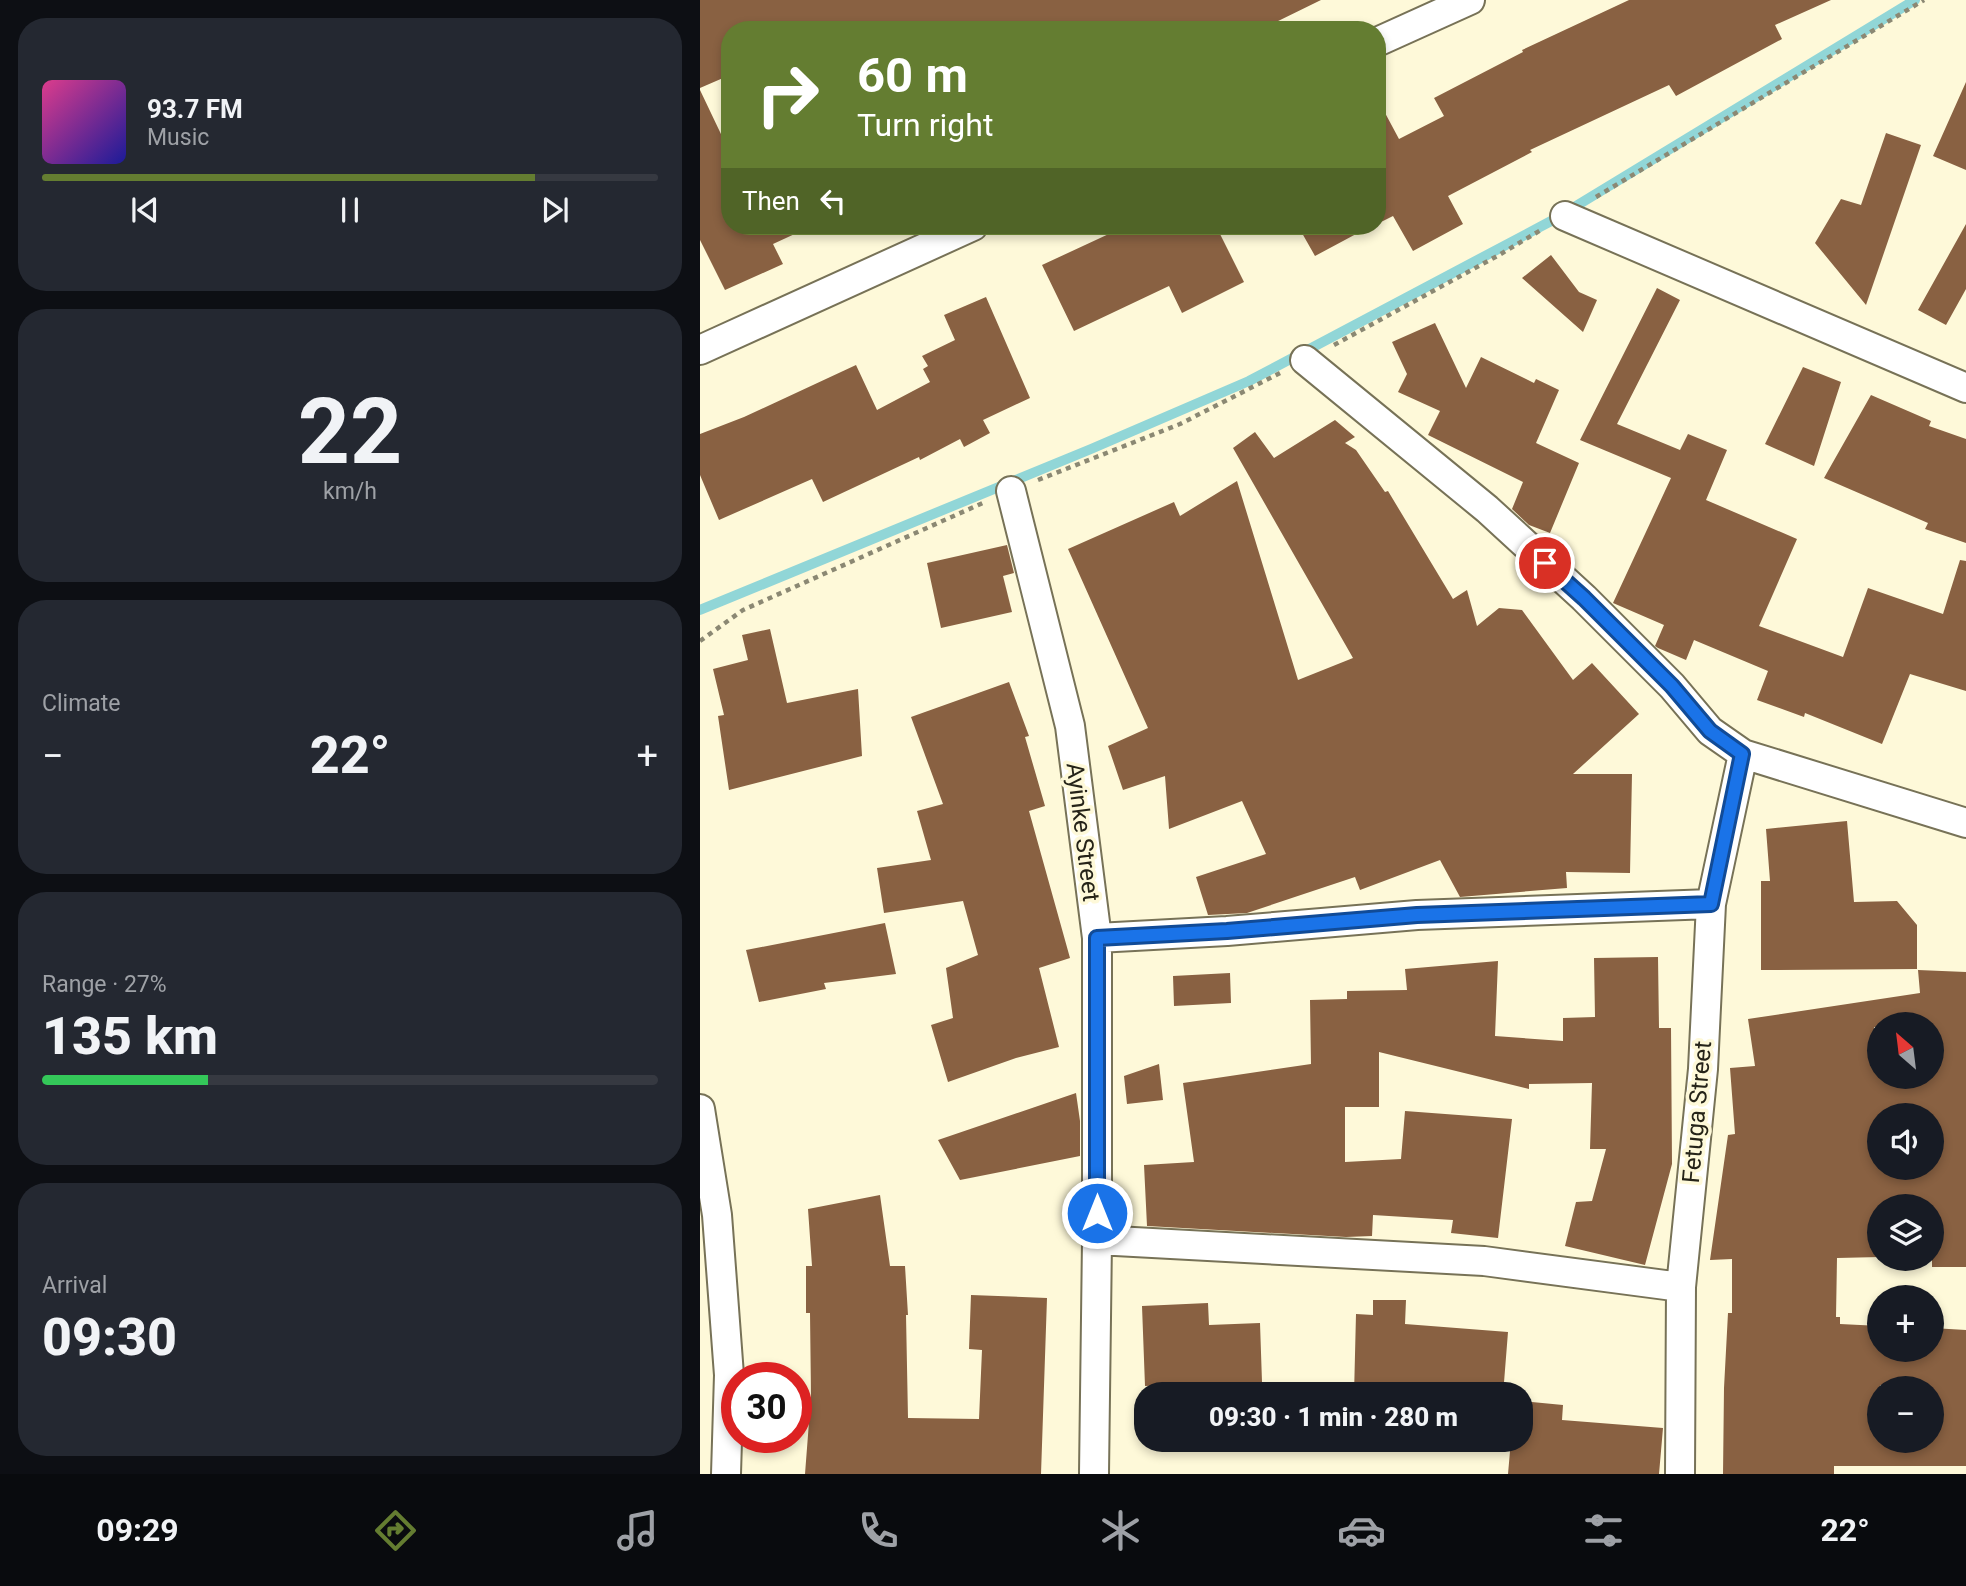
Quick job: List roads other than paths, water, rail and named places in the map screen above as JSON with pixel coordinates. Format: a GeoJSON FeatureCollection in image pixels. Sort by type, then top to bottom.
{"type":"FeatureCollection","features":[{"type":"Feature","properties":{"kind":"street"},"geometry":{"type":"LineString","coordinates":[[1386,38],[1470,0]]}},
{"type":"Feature","properties":{"kind":"street"},"geometry":{"type":"LineString","coordinates":[[1565,216],[1966,388]]}},
{"type":"Feature","properties":{"kind":"street"},"geometry":{"type":"LineString","coordinates":[[700,350],[953,235]]}},
{"type":"Feature","properties":{"kind":"street"},"geometry":{"type":"LineString","coordinates":[[1305,360],[1487,509],[1584,598],[1672,686],[1710,731],[1742,754],[1966,823]]}},
{"type":"Feature","properties":{"kind":"street","name":"Ayinke Street"},"geometry":{"type":"LineString","coordinates":[[1011,491],[1070,726],[1097,938],[1094,1474]]}},
{"type":"Feature","properties":{"kind":"street","name":"Fetuga Street"},"geometry":{"type":"LineString","coordinates":[[1680,1474],[1681,1287],[1703,1069],[1711,904],[1742,754]]}},
{"type":"Feature","properties":{"kind":"street"},"geometry":{"type":"LineString","coordinates":[[1097,938],[1227,931],[1417,915],[1711,904]]}},
{"type":"Feature","properties":{"kind":"street"},"geometry":{"type":"LineString","coordinates":[[700,1109],[717,1216],[728,1362],[726,1474]]}},
{"type":"Feature","properties":{"kind":"street"},"geometry":{"type":"LineString","coordinates":[[1097,1240],[1484,1261],[1681,1287]]}},
{"type":"Feature","properties":{"kind":"waterway"},"geometry":{"type":"LineString","coordinates":[[700,610],[1249,381],[1553,220],[1915,0]]}}]}
